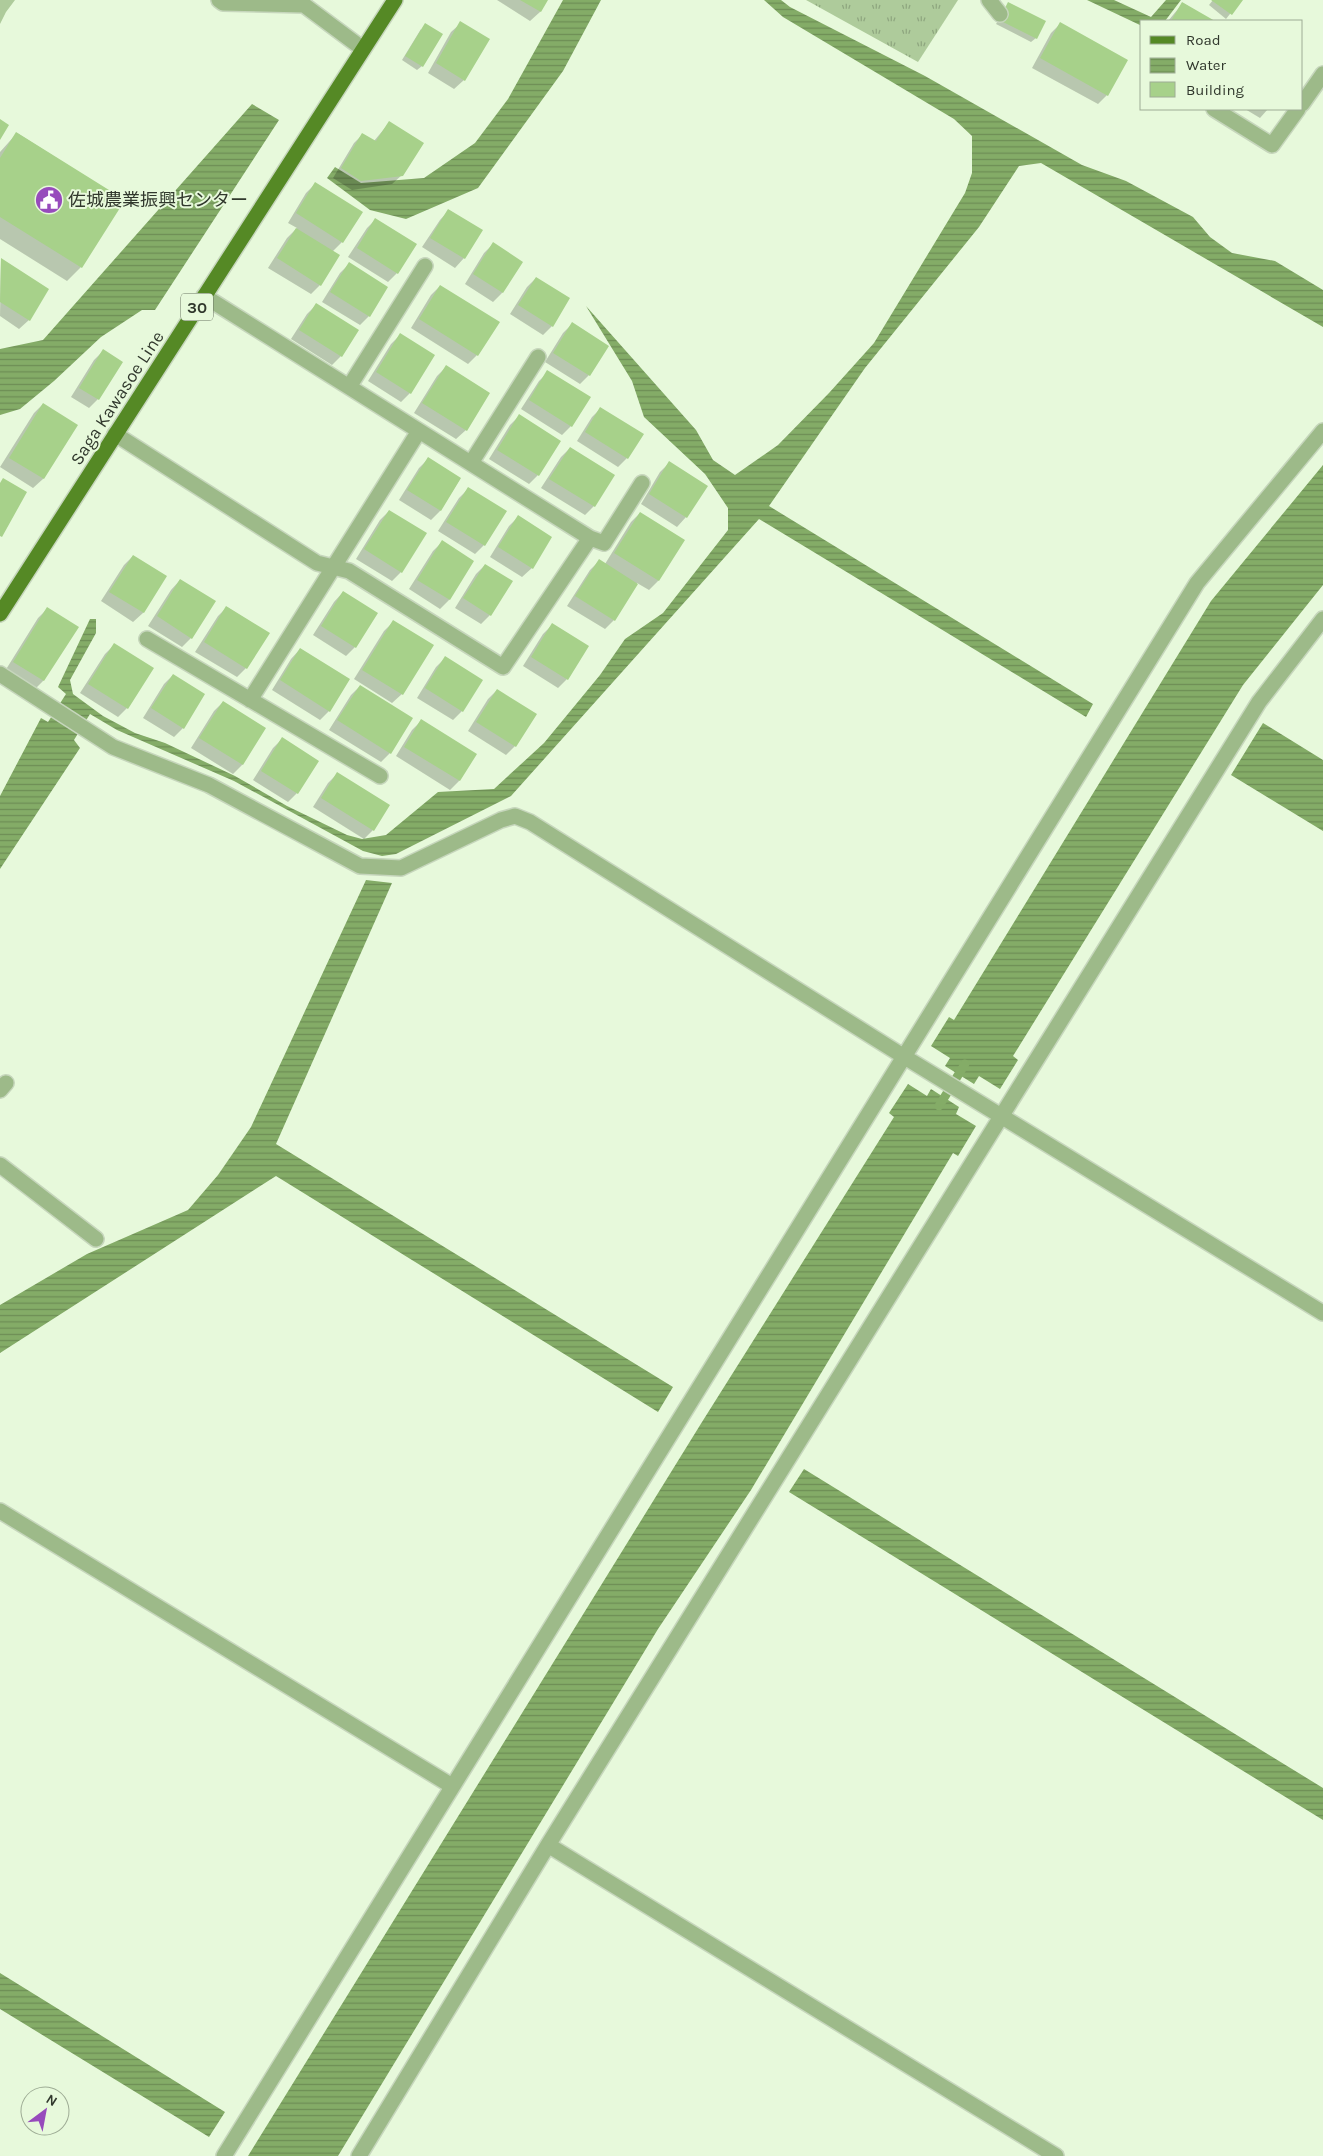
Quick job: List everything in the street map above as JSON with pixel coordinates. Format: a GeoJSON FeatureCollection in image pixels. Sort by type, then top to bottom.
{"type":"FeatureCollection","features":[{"type":"Feature","properties":{"kind":"main road","name":"Saga Kawasoe Line"},"geometry":{"type":"LineString","coordinates":[[0,614],[395,0]]}},
{"type":"Feature","properties":{"kind":"street"},"geometry":{"type":"LineString","coordinates":[[219,0],[223,3],[302,2],[363,49]]}},
{"type":"Feature","properties":{"kind":"street"},"geometry":{"type":"LineString","coordinates":[[988,0],[1000,14]]}},
{"type":"Feature","properties":{"kind":"street"},"geometry":{"type":"LineString","coordinates":[[1303,103],[1323,74]]}},
{"type":"Feature","properties":{"kind":"street"},"geometry":{"type":"LineString","coordinates":[[1216,110],[1272,145],[1297,110]]}},
{"type":"Feature","properties":{"kind":"street"},"geometry":{"type":"LineString","coordinates":[[349,387],[425,266]]}},
{"type":"Feature","properties":{"kind":"street"},"geometry":{"type":"LineString","coordinates":[[204,296],[590,538],[604,543],[642,483]]}},
{"type":"Feature","properties":{"kind":"street"},"geometry":{"type":"LineString","coordinates":[[471,463],[538,357]]}},
{"type":"Feature","properties":{"kind":"street"},"geometry":{"type":"LineString","coordinates":[[250,700],[419,431]]}},
{"type":"Feature","properties":{"kind":"street"},"geometry":{"type":"LineString","coordinates":[[224,2156],[1197,583],[1323,431]]}},
{"type":"Feature","properties":{"kind":"street"},"geometry":{"type":"LineString","coordinates":[[115,434],[318,563],[349,571],[503,667],[590,538]]}},
{"type":"Feature","properties":{"kind":"street"},"geometry":{"type":"LineString","coordinates":[[359,2156],[548,1846],[1259,702],[1323,619]]}},
{"type":"Feature","properties":{"kind":"street"},"geometry":{"type":"LineString","coordinates":[[147,639],[380,776]]}},
{"type":"Feature","properties":{"kind":"street"},"geometry":{"type":"LineString","coordinates":[[0,674],[112,746],[209,785],[360,866],[401,868],[501,820],[515,816],[530,822],[932,1074],[1323,1313]]}},
{"type":"Feature","properties":{"kind":"street"},"geometry":{"type":"LineString","coordinates":[[0,1165],[96,1239]]}},
{"type":"Feature","properties":{"kind":"street"},"geometry":{"type":"LineString","coordinates":[[0,1511],[452,1786]]}},
{"type":"Feature","properties":{"kind":"street"},"geometry":{"type":"LineString","coordinates":[[548,1846],[1056,2156]]}},
{"type":"Feature","properties":{"kind":"green space"},"geometry":{"type":"Polygon","coordinates":[[[0,0],[15,0],[0,24],[0,0]]]}},
{"type":"Feature","properties":{"kind":"green space"},"geometry":{"type":"Polygon","coordinates":[[[806,0],[958,0],[918,62],[806,0]]]}},
{"type":"Feature","properties":{"kind":"water"},"geometry":{"type":"Polygon","coordinates":[[[563,0],[601,0],[563,71],[478,188],[406,219],[370,210],[327,178],[335,167],[361,183],[424,178],[475,143],[508,99],[563,0]]]}},
{"type":"Feature","properties":{"kind":"water"},"geometry":{"type":"Polygon","coordinates":[[[764,0],[781,0],[790,7],[925,76],[1082,165],[1126,181],[1193,217],[1210,237],[1232,253],[1275,261],[1323,290],[1323,327],[1041,163],[1019,166],[979,227],[865,368],[769,506],[1093,704],[1086,717],[759,519],[511,796],[396,854],[382,856],[363,851],[234,781],[117,730],[90,714],[74,740],[80,748],[0,869],[0,796],[41,718],[48,722],[66,694],[58,687],[90,619],[96,619],[96,633],[70,680],[73,694],[103,716],[135,733],[165,743],[235,776],[287,806],[347,835],[362,839],[386,835],[438,792],[494,789],[544,743],[600,675],[625,639],[663,613],[728,530],[728,508],[705,474],[644,417],[632,381],[586,306],[696,430],[713,460],[735,475],[778,445],[874,343],[965,193],[972,173],[972,136],[954,119],[783,17],[764,0]]]}},
{"type":"Feature","properties":{"kind":"water"},"geometry":{"type":"Polygon","coordinates":[[[1087,0],[1114,0],[1151,17],[1166,0],[1181,0],[1166,20],[1140,20],[1140,25],[1087,0]]]}},
{"type":"Feature","properties":{"kind":"water"},"geometry":{"type":"Polygon","coordinates":[[[252,104],[279,120],[155,310],[142,310],[101,337],[54,381],[20,409],[0,415],[0,349],[43,340],[252,104]]]}},
{"type":"Feature","properties":{"kind":"water"},"geometry":{"type":"Polygon","coordinates":[[[1323,465],[1323,585],[1243,685],[1013,1056],[1018,1060],[1000,1089],[979,1076],[974,1084],[945,1066],[950,1058],[931,1046],[949,1017],[954,1020],[1211,601],[1323,465]]]}},
{"type":"Feature","properties":{"kind":"water"},"geometry":{"type":"Polygon","coordinates":[[[1263,723],[1323,760],[1323,831],[1231,775],[1263,723]]]}},
{"type":"Feature","properties":{"kind":"water"},"geometry":{"type":"Polygon","coordinates":[[[366,880],[392,883],[276,1144],[673,1387],[658,1412],[276,1176],[0,1353],[0,1305],[87,1254],[188,1210],[218,1175],[251,1127],[366,880]]]}},
{"type":"Feature","properties":{"kind":"water"},"geometry":{"type":"Polygon","coordinates":[[[908,1084],[927,1096],[931,1089],[959,1107],[956,1114],[976,1126],[958,1156],[953,1153],[751,1490],[658,1629],[338,2156],[248,2156],[702,1422],[894,1117],[889,1113],[908,1084]]]}},
{"type":"Feature","properties":{"kind":"water"},"geometry":{"type":"Polygon","coordinates":[[[804,1469],[1323,1788],[1323,1820],[789,1492],[804,1469]]]}},
{"type":"Feature","properties":{"kind":"water"},"geometry":{"type":"Polygon","coordinates":[[[0,1973],[225,2112],[209,2137],[0,2009],[0,1973]]]}},
{"type":"Feature","properties":{"kind":"building"},"geometry":{"type":"Polygon","coordinates":[[[520,0],[548,0],[541,12],[520,0]]]}},
{"type":"Feature","properties":{"kind":"building"},"geometry":{"type":"Polygon","coordinates":[[[1211,0],[1243,0],[1232,15],[1211,0]]]}},
{"type":"Feature","properties":{"kind":"building"},"geometry":{"type":"Polygon","coordinates":[[[1008,2],[1046,21],[1037,39],[999,20],[1008,2]]]}},
{"type":"Feature","properties":{"kind":"building"},"geometry":{"type":"Polygon","coordinates":[[[1182,2],[1213,20],[1172,20],[1182,2]]]}},
{"type":"Feature","properties":{"kind":"building"},"geometry":{"type":"Polygon","coordinates":[[[460,21],[490,39],[465,81],[436,63],[460,21]]]}},
{"type":"Feature","properties":{"kind":"building"},"geometry":{"type":"Polygon","coordinates":[[[1060,22],[1128,60],[1108,96],[1040,58],[1060,22]]]}},
{"type":"Feature","properties":{"kind":"building"},"geometry":{"type":"Polygon","coordinates":[[[425,23],[443,34],[423,67],[405,56],[425,23]]]}},
{"type":"Feature","properties":{"kind":"building"},"geometry":{"type":"Polygon","coordinates":[[[0,119],[9,125],[0,140],[0,119]]]}},
{"type":"Feature","properties":{"kind":"building"},"geometry":{"type":"Polygon","coordinates":[[[389,121],[424,143],[403,176],[361,181],[341,168],[362,133],[376,141],[389,121]]]}},
{"type":"Feature","properties":{"kind":"building"},"geometry":{"type":"Polygon","coordinates":[[[16,132],[125,200],[82,268],[0,217],[0,158],[16,132]]]}},
{"type":"Feature","properties":{"kind":"building"},"geometry":{"type":"Polygon","coordinates":[[[315,182],[363,212],[343,243],[296,213],[315,182]]]}},
{"type":"Feature","properties":{"kind":"building"},"geometry":{"type":"Polygon","coordinates":[[[448,209],[483,230],[465,259],[430,238],[448,209]]]}},
{"type":"Feature","properties":{"kind":"building"},"geometry":{"type":"Polygon","coordinates":[[[375,218],[417,244],[398,274],[357,248],[375,218]]]}},
{"type":"Feature","properties":{"kind":"building"},"geometry":{"type":"Polygon","coordinates":[[[296,228],[340,255],[321,286],[277,258],[296,228]]]}},
{"type":"Feature","properties":{"kind":"building"},"geometry":{"type":"Polygon","coordinates":[[[493,242],[523,262],[503,293],[473,274],[493,242]]]}},
{"type":"Feature","properties":{"kind":"building"},"geometry":{"type":"Polygon","coordinates":[[[1,258],[49,289],[30,321],[0,302],[1,258]]]}},
{"type":"Feature","properties":{"kind":"building"},"geometry":{"type":"Polygon","coordinates":[[[349,262],[388,287],[370,317],[330,292],[349,262]]]}},
{"type":"Feature","properties":{"kind":"building"},"geometry":{"type":"Polygon","coordinates":[[[536,277],[570,298],[553,327],[518,305],[536,277]]]}},
{"type":"Feature","properties":{"kind":"building"},"geometry":{"type":"Polygon","coordinates":[[[440,285],[500,322],[478,356],[419,319],[440,285]]]}},
{"type":"Feature","properties":{"kind":"building"},"geometry":{"type":"Polygon","coordinates":[[[316,303],[359,330],[342,357],[299,330],[316,303]]]}},
{"type":"Feature","properties":{"kind":"building"},"geometry":{"type":"Polygon","coordinates":[[[572,322],[609,346],[590,376],[553,353],[572,322]]]}},
{"type":"Feature","properties":{"kind":"building"},"geometry":{"type":"Polygon","coordinates":[[[400,333],[435,355],[411,394],[376,372],[400,333]]]}},
{"type":"Feature","properties":{"kind":"building"},"geometry":{"type":"Polygon","coordinates":[[[103,349],[123,362],[99,400],[79,388],[103,349]]]}},
{"type":"Feature","properties":{"kind":"building"},"geometry":{"type":"Polygon","coordinates":[[[446,365],[490,393],[467,431],[422,403],[446,365]]]}},
{"type":"Feature","properties":{"kind":"building"},"geometry":{"type":"Polygon","coordinates":[[[547,370],[591,397],[572,427],[529,400],[547,370]]]}},
{"type":"Feature","properties":{"kind":"building"},"geometry":{"type":"Polygon","coordinates":[[[43,403],[78,425],[44,479],[9,458],[43,403]]]}},
{"type":"Feature","properties":{"kind":"building"},"geometry":{"type":"Polygon","coordinates":[[[600,407],[644,434],[628,459],[585,432],[600,407]]]}},
{"type":"Feature","properties":{"kind":"building"},"geometry":{"type":"Polygon","coordinates":[[[519,414],[561,441],[539,476],[497,450],[519,414]]]}},
{"type":"Feature","properties":{"kind":"building"},"geometry":{"type":"Polygon","coordinates":[[[570,447],[615,475],[595,507],[549,479],[570,447]]]}},
{"type":"Feature","properties":{"kind":"building"},"geometry":{"type":"Polygon","coordinates":[[[428,457],[461,478],[441,511],[407,490],[428,457]]]}},
{"type":"Feature","properties":{"kind":"building"},"geometry":{"type":"Polygon","coordinates":[[[669,461],[708,486],[687,518],[649,494],[669,461]]]}},
{"type":"Feature","properties":{"kind":"building"},"geometry":{"type":"Polygon","coordinates":[[[3,478],[27,492],[2,537],[0,536],[0,483],[3,478]]]}},
{"type":"Feature","properties":{"kind":"building"},"geometry":{"type":"Polygon","coordinates":[[[468,487],[507,511],[485,546],[446,522],[468,487]]]}},
{"type":"Feature","properties":{"kind":"building"},"geometry":{"type":"Polygon","coordinates":[[[389,510],[427,533],[402,573],[364,549],[389,510]]]}},
{"type":"Feature","properties":{"kind":"building"},"geometry":{"type":"Polygon","coordinates":[[[640,512],[685,540],[659,581],[614,553],[640,512]]]}},
{"type":"Feature","properties":{"kind":"building"},"geometry":{"type":"Polygon","coordinates":[[[518,515],[552,537],[533,569],[498,547],[518,515]]]}},
{"type":"Feature","properties":{"kind":"building"},"geometry":{"type":"Polygon","coordinates":[[[442,540],[474,561],[450,600],[417,580],[442,540]]]}},
{"type":"Feature","properties":{"kind":"building"},"geometry":{"type":"Polygon","coordinates":[[[133,555],[167,576],[144,613],[109,592],[133,555]]]}},
{"type":"Feature","properties":{"kind":"building"},"geometry":{"type":"Polygon","coordinates":[[[599,559],[638,584],[615,621],[575,596],[599,559]]]}},
{"type":"Feature","properties":{"kind":"building"},"geometry":{"type":"Polygon","coordinates":[[[485,564],[513,581],[491,616],[463,598],[485,564]]]}},
{"type":"Feature","properties":{"kind":"building"},"geometry":{"type":"Polygon","coordinates":[[[180,579],[216,601],[192,639],[157,616],[180,579]]]}},
{"type":"Feature","properties":{"kind":"building"},"geometry":{"type":"Polygon","coordinates":[[[343,591],[378,613],[356,648],[321,626],[343,591]]]}},
{"type":"Feature","properties":{"kind":"building"},"geometry":{"type":"Polygon","coordinates":[[[226,606],[270,633],[247,669],[204,642],[226,606]]]}},
{"type":"Feature","properties":{"kind":"building"},"geometry":{"type":"Polygon","coordinates":[[[47,607],[79,627],[44,681],[13,662],[47,607]]]}},
{"type":"Feature","properties":{"kind":"building"},"geometry":{"type":"Polygon","coordinates":[[[393,620],[434,645],[403,695],[362,670],[393,620]]]}},
{"type":"Feature","properties":{"kind":"building"},"geometry":{"type":"Polygon","coordinates":[[[552,623],[589,646],[568,680],[531,657],[552,623]]]}},
{"type":"Feature","properties":{"kind":"building"},"geometry":{"type":"Polygon","coordinates":[[[114,643],[154,668],[128,709],[88,684],[114,643]]]}},
{"type":"Feature","properties":{"kind":"building"},"geometry":{"type":"Polygon","coordinates":[[[300,648],[350,679],[330,712],[280,680],[300,648]]]}},
{"type":"Feature","properties":{"kind":"building"},"geometry":{"type":"Polygon","coordinates":[[[445,656],[483,680],[463,712],[425,688],[445,656]]]}},
{"type":"Feature","properties":{"kind":"building"},"geometry":{"type":"Polygon","coordinates":[[[173,674],[205,694],[184,729],[151,708],[173,674]]]}},
{"type":"Feature","properties":{"kind":"building"},"geometry":{"type":"Polygon","coordinates":[[[360,685],[413,718],[391,754],[337,720],[360,685]]]}},
{"type":"Feature","properties":{"kind":"building"},"geometry":{"type":"Polygon","coordinates":[[[497,689],[537,714],[516,747],[476,722],[497,689]]]}},
{"type":"Feature","properties":{"kind":"building"},"geometry":{"type":"Polygon","coordinates":[[[223,701],[266,728],[243,765],[199,738],[223,701]]]}},
{"type":"Feature","properties":{"kind":"building"},"geometry":{"type":"Polygon","coordinates":[[[421,719],[477,754],[460,781],[404,747],[421,719]]]}},
{"type":"Feature","properties":{"kind":"building"},"geometry":{"type":"Polygon","coordinates":[[[282,737],[319,761],[298,794],[261,771],[282,737]]]}},
{"type":"Feature","properties":{"kind":"building"},"geometry":{"type":"Polygon","coordinates":[[[337,772],[390,805],[374,831],[321,798],[337,772]]]}},
{"type":"Feature","properties":{"kind":"waterway"},"geometry":{"type":"LineString","coordinates":[[939,1106],[965,1064]]}},
{"type":"Feature","properties":{"kind":"place","name":"佐城農業振興センター"},"geometry":{"type":"Point","coordinates":[49,200]}}]}
